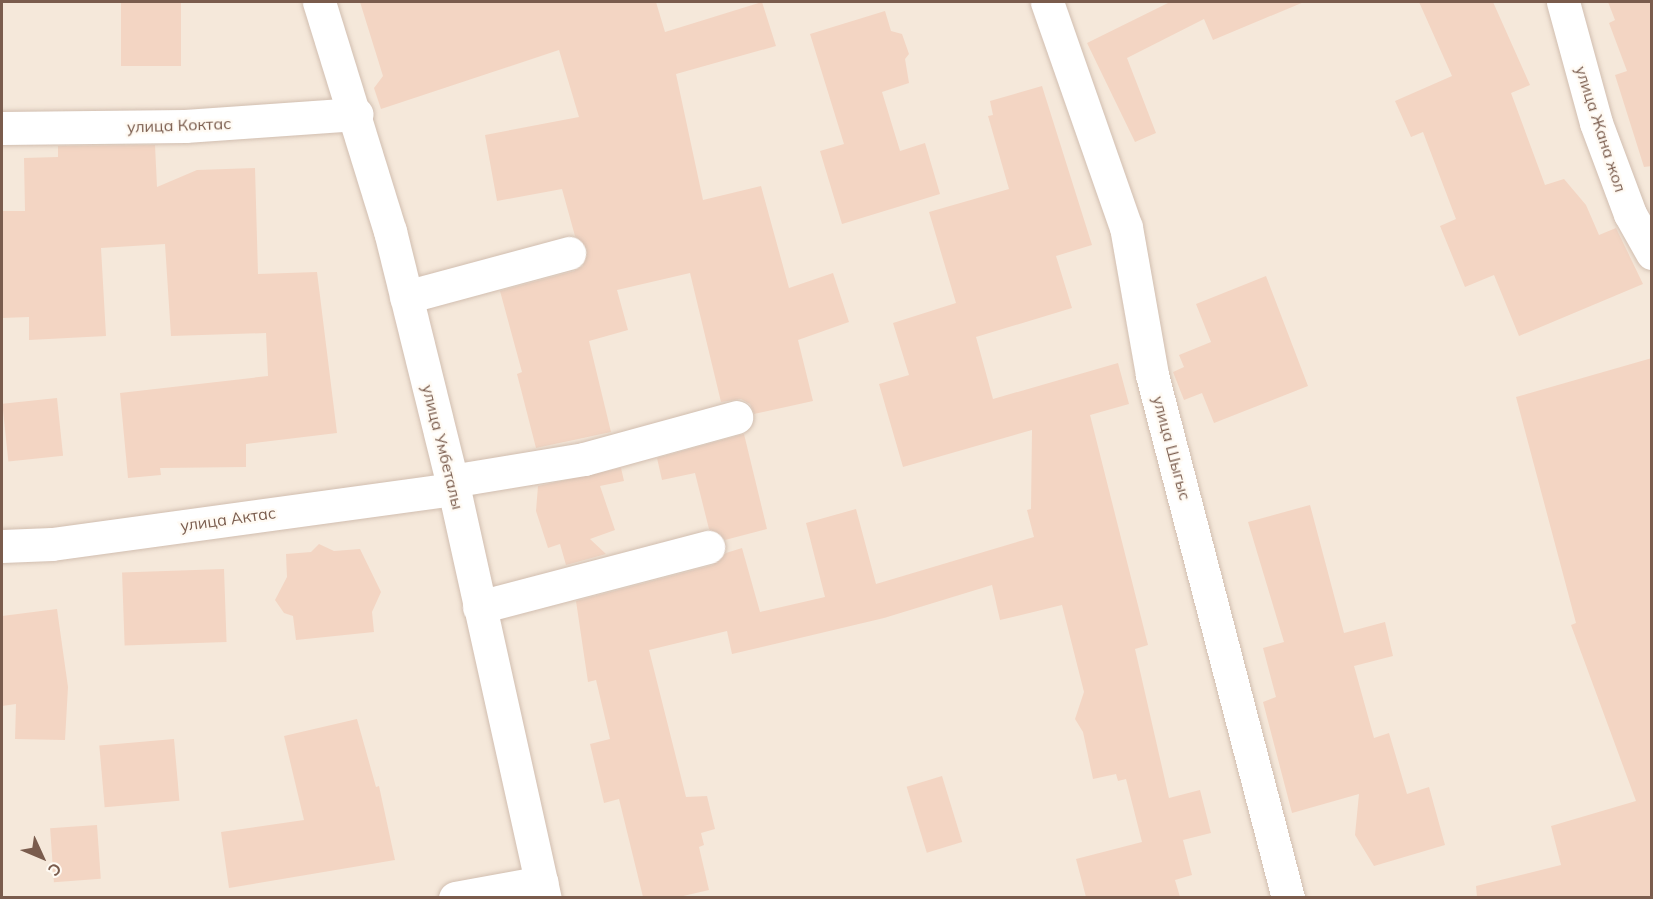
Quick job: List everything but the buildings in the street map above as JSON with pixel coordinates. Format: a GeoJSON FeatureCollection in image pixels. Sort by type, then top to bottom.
{"type":"FeatureCollection","features":[{"type":"Feature","properties":{"kind":"street","name":"улица Умбеталы"},"geometry":{"type":"LineString","coordinates":[[319,2],[357,114],[406,297],[453,485],[544,890]]}},
{"type":"Feature","properties":{"kind":"street","name":"улица Шыгыс"},"geometry":{"type":"LineString","coordinates":[[1047,2],[1126,227],[1152,375],[1288,897]]}},
{"type":"Feature","properties":{"kind":"street","name":"улица Жана жол"},"geometry":{"type":"LineString","coordinates":[[1563,2],[1596,123],[1630,214],[1652,253]]}},
{"type":"Feature","properties":{"kind":"street","name":"улица Коктас"},"geometry":{"type":"LineString","coordinates":[[2,128],[186,126],[357,114]]}},
{"type":"Feature","properties":{"kind":"street"},"geometry":{"type":"LineString","coordinates":[[406,297],[569,253]]}},
{"type":"Feature","properties":{"kind":"street","name":"улица Актас"},"geometry":{"type":"LineString","coordinates":[[2,546],[52,544],[453,485],[585,459],[736,417]]}},
{"type":"Feature","properties":{"kind":"street"},"geometry":{"type":"LineString","coordinates":[[479,607],[708,547]]}},
{"type":"Feature","properties":{"kind":"street"},"geometry":{"type":"LineString","coordinates":[[455,897],[544,890]]}},
{"type":"Feature","properties":{"kind":"shaded area"},"geometry":{"type":"Polygon","coordinates":[[[2,2],[1651,2],[1651,897],[2,897],[2,2]]]}}]}
